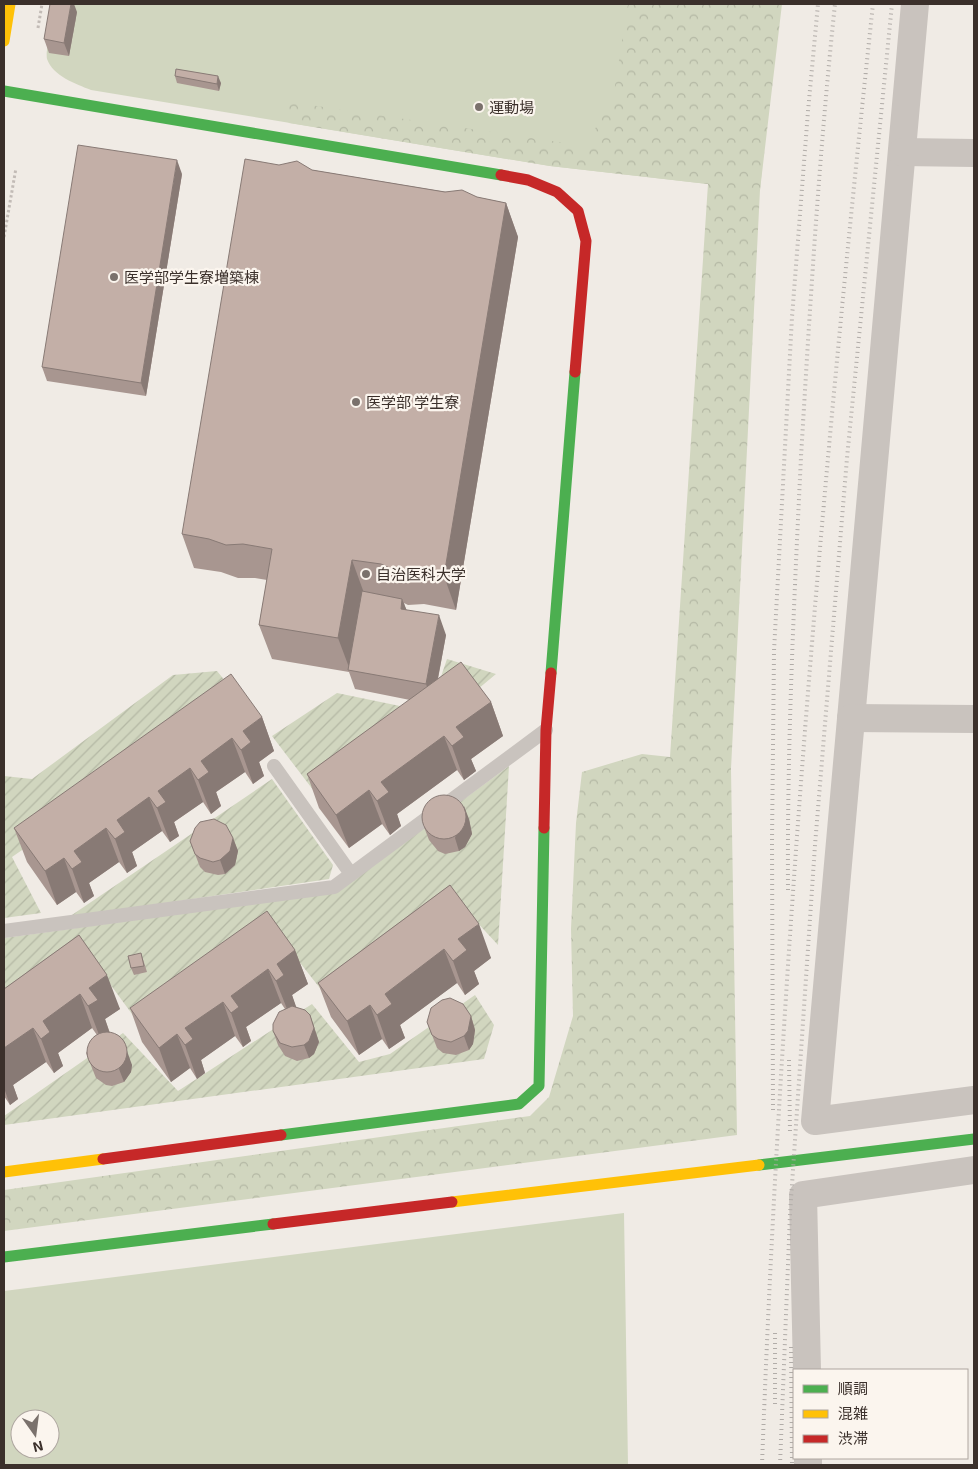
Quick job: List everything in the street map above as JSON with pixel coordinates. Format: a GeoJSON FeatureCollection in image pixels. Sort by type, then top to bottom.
{"type":"FeatureCollection","features":[{"type":"Feature","properties":{"kind":"street"},"geometry":{"type":"LineString","coordinates":[[4,41],[10,4]]}},
{"type":"Feature","properties":{"kind":"street"},"geometry":{"type":"LineString","coordinates":[[915,4],[815,1121],[974,1100]]}},
{"type":"Feature","properties":{"kind":"street"},"geometry":{"type":"LineString","coordinates":[[4,91],[528,180],[557,192],[578,211],[586,241],[546,730],[539,1086],[519,1104],[4,1172]]}},
{"type":"Feature","properties":{"kind":"street"},"geometry":{"type":"LineString","coordinates":[[902,152],[974,153]]}},
{"type":"Feature","properties":{"kind":"street"},"geometry":{"type":"LineString","coordinates":[[851,718],[974,719]]}},
{"type":"Feature","properties":{"kind":"street"},"geometry":{"type":"LineString","coordinates":[[4,1257],[974,1140]]}},
{"type":"Feature","properties":{"kind":"street"},"geometry":{"type":"LineString","coordinates":[[807,1369],[803,1195],[974,1170]]}},
{"type":"Feature","properties":{"kind":"lane"},"geometry":{"type":"LineString","coordinates":[[4,930],[334,887],[546,730]]}},
{"type":"Feature","properties":{"kind":"lane"},"geometry":{"type":"LineString","coordinates":[[274,766],[350,874]]}},
{"type":"Feature","properties":{"kind":"path"},"geometry":{"type":"LineString","coordinates":[[38,28],[42,4]]}},
{"type":"Feature","properties":{"kind":"path"},"geometry":{"type":"LineString","coordinates":[[4,237],[16,168]]}},
{"type":"Feature","properties":{"kind":"green space","name":"運動場"},"geometry":{"type":"Polygon","coordinates":[[[55,4],[777,4],[760,190],[550,166],[91,90],[60,75],[54,70],[47,59],[47,48],[55,4]]]}},
{"type":"Feature","properties":{"kind":"green space"},"geometry":{"type":"Polygon","coordinates":[[[628,4],[782,4],[760,190],[731,769],[737,1135],[4,1231],[4,1190],[530,1116],[549,1097],[573,1016],[571,929],[576,823],[582,772],[642,754],[670,757],[708,184],[550,166],[289,123],[281,107],[297,103],[585,146],[613,98],[628,4]]]}},
{"type":"Feature","properties":{"kind":"green space"},"geometry":{"type":"Polygon","coordinates":[[[447,659],[496,674],[478,689],[320,799],[272,736],[337,693],[429,712],[447,659]]]}},
{"type":"Feature","properties":{"kind":"green space"},"geometry":{"type":"Polygon","coordinates":[[[217,671],[240,699],[12,857],[41,913],[4,918],[4,776],[32,779],[173,675],[217,671]]]}},
{"type":"Feature","properties":{"kind":"green space"},"geometry":{"type":"Polygon","coordinates":[[[509,766],[498,945],[461,905],[330,1001],[279,936],[140,1025],[91,958],[4,1017],[4,938],[337,892],[509,766]]]}},
{"type":"Feature","properties":{"kind":"green space"},"geometry":{"type":"Polygon","coordinates":[[[272,779],[333,865],[329,879],[69,917],[272,779]]]}},
{"type":"Feature","properties":{"kind":"green space"},"geometry":{"type":"Polygon","coordinates":[[[475,995],[494,1025],[484,1059],[4,1125],[4,1116],[123,1033],[178,1091],[312,1004],[359,1062],[390,1054],[475,995]]]}},
{"type":"Feature","properties":{"kind":"green space"},"geometry":{"type":"Polygon","coordinates":[[[624,1213],[628,1465],[4,1465],[4,1291],[624,1213]]]}},
{"type":"Feature","properties":{"kind":"building"},"geometry":{"type":"Polygon","coordinates":[[[50,4],[71,4],[64,43],[44,39],[50,4]]]}},
{"type":"Feature","properties":{"kind":"building"},"geometry":{"type":"Polygon","coordinates":[[[176,69],[218,76],[217,84],[175,76],[176,69]]]}},
{"type":"Feature","properties":{"kind":"building","name":"医学部学生寮増築棟"},"geometry":{"type":"Polygon","coordinates":[[[78,145],[177,160],[141,383],[42,367],[78,145]]]}},
{"type":"Feature","properties":{"kind":"building","name":"医学部 学生寮"},"geometry":{"type":"Polygon","coordinates":[[[245,159],[279,165],[297,161],[312,170],[445,192],[462,190],[477,197],[506,203],[444,576],[412,570],[396,571],[381,564],[352,560],[338,638],[259,625],[272,549],[243,544],[226,545],[209,539],[182,534],[245,159]]]}},
{"type":"Feature","properties":{"kind":"building"},"geometry":{"type":"Polygon","coordinates":[[[362,591],[402,599],[401,609],[439,615],[426,684],[348,670],[362,591]]]}},
{"type":"Feature","properties":{"kind":"building"},"geometry":{"type":"Polygon","coordinates":[[[461,662],[491,702],[456,727],[464,737],[452,746],[444,736],[381,782],[389,792],[377,801],[369,790],[336,815],[307,774],[461,662]]]}},
{"type":"Feature","properties":{"kind":"building"},"geometry":{"type":"Polygon","coordinates":[[[231,674],[262,717],[243,731],[251,742],[241,750],[232,738],[201,761],[209,772],[198,780],[190,768],[158,791],[166,802],[157,808],[149,797],[117,820],[125,832],[115,839],[106,828],[74,851],[82,862],[72,869],[64,858],[45,871],[14,828],[231,674]]]}},
{"type":"Feature","properties":{"kind":"building"},"geometry":{"type":"Polygon","coordinates":[[[448,795],[460,801],[465,808],[465,826],[460,833],[453,838],[440,839],[432,836],[425,829],[422,813],[425,805],[432,798],[448,795]]]}},
{"type":"Feature","properties":{"kind":"building"},"geometry":{"type":"Polygon","coordinates":[[[214,819],[226,825],[233,838],[230,851],[220,860],[213,862],[200,858],[195,854],[190,841],[195,828],[200,822],[214,819]]]}},
{"type":"Feature","properties":{"kind":"building"},"geometry":{"type":"Polygon","coordinates":[[[450,885],[479,924],[458,939],[467,950],[453,961],[444,949],[385,994],[392,1004],[377,1015],[370,1005],[347,1021],[318,983],[450,885]]]}},
{"type":"Feature","properties":{"kind":"building"},"geometry":{"type":"Polygon","coordinates":[[[267,911],[295,950],[277,964],[284,975],[276,981],[268,969],[231,996],[239,1007],[231,1013],[223,1002],[185,1028],[193,1039],[185,1045],[177,1034],[159,1048],[130,1008],[267,911]]]}},
{"type":"Feature","properties":{"kind":"building"},"geometry":{"type":"Polygon","coordinates":[[[79,935],[107,975],[89,988],[98,1000],[88,1006],[80,994],[43,1021],[50,1032],[41,1039],[33,1028],[4,1048],[4,989],[79,935]]]}},
{"type":"Feature","properties":{"kind":"building"},"geometry":{"type":"Polygon","coordinates":[[[141,953],[144,966],[131,968],[128,956],[141,953]]]}},
{"type":"Feature","properties":{"kind":"building"},"geometry":{"type":"Polygon","coordinates":[[[450,998],[463,1004],[471,1016],[468,1031],[464,1036],[451,1042],[438,1039],[432,1035],[427,1022],[431,1008],[442,1000],[450,998]]]}},
{"type":"Feature","properties":{"kind":"building"},"geometry":{"type":"Polygon","coordinates":[[[292,1006],[305,1010],[310,1015],[314,1028],[309,1041],[304,1045],[292,1047],[280,1043],[273,1031],[273,1024],[279,1012],[292,1006]]]}},
{"type":"Feature","properties":{"kind":"building"},"geometry":{"type":"Polygon","coordinates":[[[107,1032],[121,1038],[127,1052],[121,1066],[107,1072],[93,1066],[87,1052],[93,1038],[107,1032]]]}},
{"type":"Feature","properties":{"kind":"railway"},"geometry":{"type":"LineString","coordinates":[[773,1110],[772,842],[774,651],[792,317],[818,4]]}},
{"type":"Feature","properties":{"kind":"railway"},"geometry":{"type":"LineString","coordinates":[[788,890],[790,727],[801,457],[811,287],[835,4]]}},
{"type":"Feature","properties":{"kind":"railway"},"geometry":{"type":"LineString","coordinates":[[762,1465],[770,1282],[791,916],[836,368],[873,4]]}},
{"type":"Feature","properties":{"kind":"railway"},"geometry":{"type":"LineString","coordinates":[[780,1465],[790,1214],[815,845],[847,458],[892,4]]}},
{"type":"Feature","properties":{"kind":"railway"},"geometry":{"type":"LineString","coordinates":[[789,1060],[790,1132]]}},
{"type":"Feature","properties":{"kind":"railway"},"geometry":{"type":"LineString","coordinates":[[775,1333],[775,1405]]}},
{"type":"Feature","properties":{"kind":"railway"},"geometry":{"type":"LineString","coordinates":[[791,1347],[792,1465]]}},
{"type":"Feature","properties":{"kind":"traffic: fast"},"geometry":{"type":"LineString","coordinates":[[4,91],[501,175]]}},
{"type":"Feature","properties":{"kind":"traffic: fast"},"geometry":{"type":"LineString","coordinates":[[551,673],[575,372]]}},
{"type":"Feature","properties":{"kind":"traffic: fast"},"geometry":{"type":"LineString","coordinates":[[281,1135],[519,1104],[539,1086],[544,828]]}},
{"type":"Feature","properties":{"kind":"traffic: fast"},"geometry":{"type":"LineString","coordinates":[[759,1165],[974,1139]]}},
{"type":"Feature","properties":{"kind":"traffic: fast"},"geometry":{"type":"LineString","coordinates":[[4,1257],[273,1224]]}},
{"type":"Feature","properties":{"kind":"traffic: slow"},"geometry":{"type":"LineString","coordinates":[[4,41],[10,4]]}},
{"type":"Feature","properties":{"kind":"traffic: slow"},"geometry":{"type":"LineString","coordinates":[[4,1172],[103,1159]]}},
{"type":"Feature","properties":{"kind":"traffic: slow"},"geometry":{"type":"LineString","coordinates":[[452,1202],[759,1165]]}},
{"type":"Feature","properties":{"kind":"traffic: jam"},"geometry":{"type":"LineString","coordinates":[[501,175],[528,180],[557,192],[578,211],[586,241],[575,372]]}},
{"type":"Feature","properties":{"kind":"traffic: jam"},"geometry":{"type":"LineString","coordinates":[[544,828],[546,730],[551,673]]}},
{"type":"Feature","properties":{"kind":"traffic: jam"},"geometry":{"type":"LineString","coordinates":[[103,1159],[281,1135]]}},
{"type":"Feature","properties":{"kind":"traffic: jam"},"geometry":{"type":"LineString","coordinates":[[273,1224],[452,1202]]}},
{"type":"Feature","properties":{"kind":"place","name":"運動場"},"geometry":{"type":"Point","coordinates":[479,107]}},
{"type":"Feature","properties":{"kind":"place","name":"医学部学生寮増築棟"},"geometry":{"type":"Point","coordinates":[114,277]}},
{"type":"Feature","properties":{"kind":"place","name":"医学部 学生寮"},"geometry":{"type":"Point","coordinates":[356,402]}},
{"type":"Feature","properties":{"kind":"place","name":"自治医科大学"},"geometry":{"type":"Point","coordinates":[366,574]}}]}
